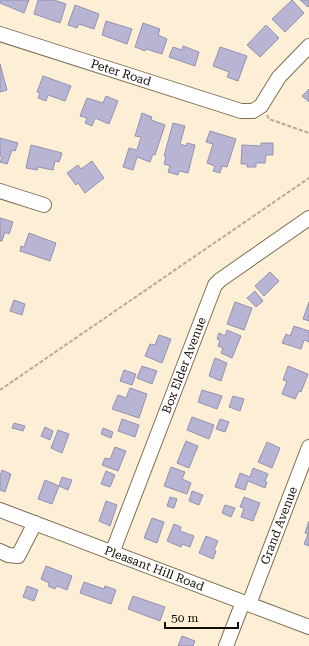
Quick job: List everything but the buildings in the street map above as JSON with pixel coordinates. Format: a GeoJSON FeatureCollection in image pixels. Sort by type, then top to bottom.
{"type":"FeatureCollection","features":[{"type":"Feature","properties":{"kind":"street","name":"Peter Road"},"geometry":{"type":"LineString","coordinates":[[0,34],[241,111],[253,111],[261,106]]}},
{"type":"Feature","properties":{"kind":"street"},"geometry":{"type":"LineString","coordinates":[[261,106],[279,77],[309,46]]}},
{"type":"Feature","properties":{"kind":"street"},"geometry":{"type":"LineString","coordinates":[[0,192],[44,205]]}},
{"type":"Feature","properties":{"kind":"street","name":"Box Elder Avenue"},"geometry":{"type":"LineString","coordinates":[[112,553],[215,286],[220,280],[309,218]]}},
{"type":"Feature","properties":{"kind":"street","name":"Grand Avenue"},"geometry":{"type":"LineString","coordinates":[[226,646],[246,603],[309,446]]}},
{"type":"Feature","properties":{"kind":"street","name":"Pleasant Hill Road"},"geometry":{"type":"LineString","coordinates":[[0,510],[309,627]]}},
{"type":"Feature","properties":{"kind":"street"},"geometry":{"type":"LineString","coordinates":[[0,551],[8,555],[18,556],[34,523]]}},
{"type":"Feature","properties":{"kind":"path"},"geometry":{"type":"LineString","coordinates":[[261,106],[269,119],[309,133]]}},
{"type":"Feature","properties":{"kind":"path"},"geometry":{"type":"LineString","coordinates":[[0,390],[309,178]]}}]}
